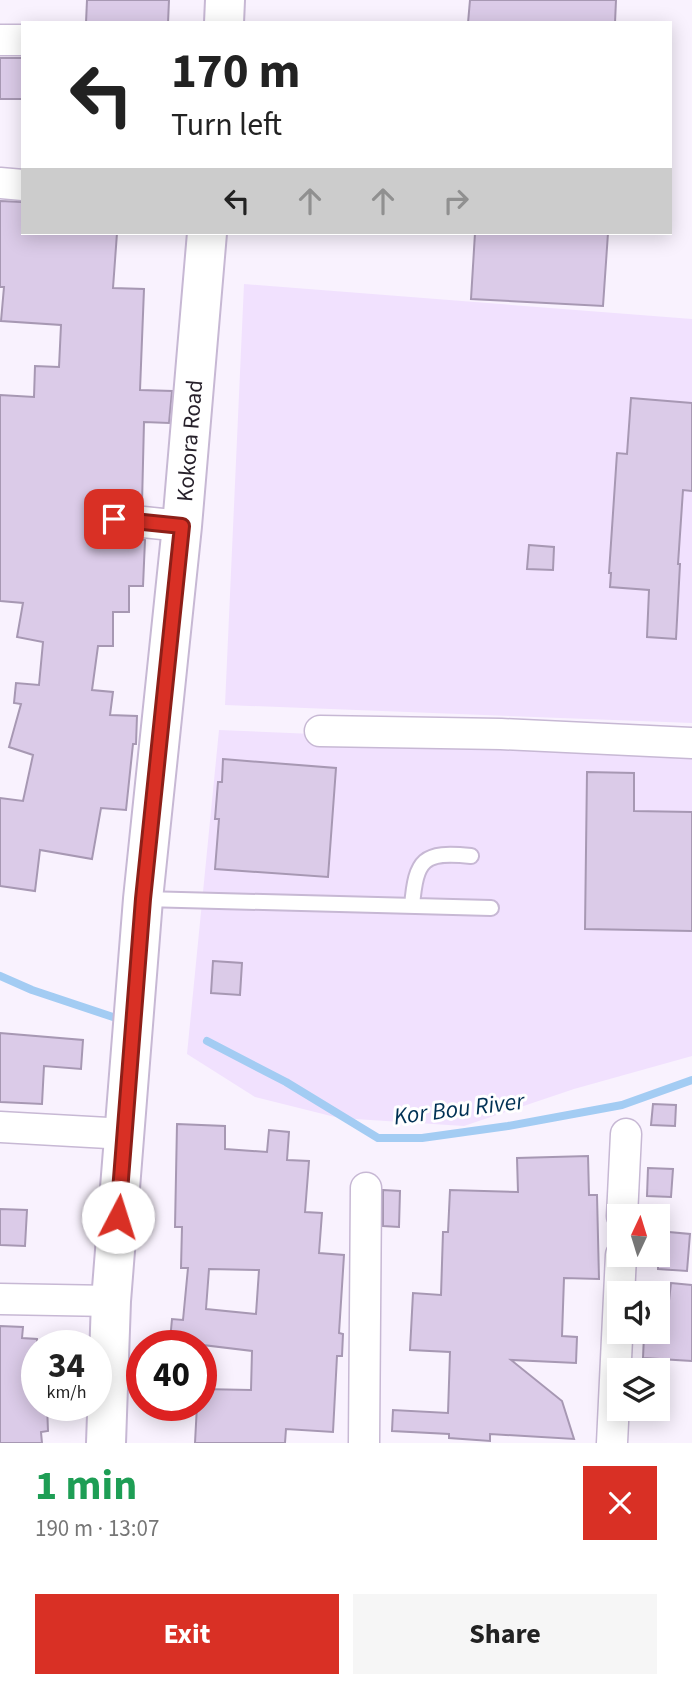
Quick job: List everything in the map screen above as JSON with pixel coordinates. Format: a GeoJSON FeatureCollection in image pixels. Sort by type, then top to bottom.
{"type":"FeatureCollection","features":[{"type":"Feature","properties":{"kind":"street"},"geometry":{"type":"LineString","coordinates":[[224,21],[225,0]]}},
{"type":"Feature","properties":{"kind":"street"},"geometry":{"type":"LineString","coordinates":[[0,40],[21,40]]}},
{"type":"Feature","properties":{"kind":"street"},"geometry":{"type":"LineString","coordinates":[[0,183],[21,184]]}},
{"type":"Feature","properties":{"kind":"street","name":"Kokora Road"},"geometry":{"type":"LineString","coordinates":[[106,1443],[111,1301],[143,899],[182,526],[207,235]]}},
{"type":"Feature","properties":{"kind":"street"},"geometry":{"type":"LineString","coordinates":[[114,519],[182,526]]}},
{"type":"Feature","properties":{"kind":"street"},"geometry":{"type":"LineString","coordinates":[[320,731],[501,734],[692,743]]}},
{"type":"Feature","properties":{"kind":"street"},"geometry":{"type":"LineString","coordinates":[[0,1128],[126,1134]]}},
{"type":"Feature","properties":{"kind":"street"},"geometry":{"type":"LineString","coordinates":[[623,1204],[626,1134]]}},
{"type":"Feature","properties":{"kind":"street"},"geometry":{"type":"LineString","coordinates":[[364,1443],[366,1188]]}},
{"type":"Feature","properties":{"kind":"street"},"geometry":{"type":"LineString","coordinates":[[612,1443],[620,1267]]}},
{"type":"Feature","properties":{"kind":"street"},"geometry":{"type":"LineString","coordinates":[[0,1299],[111,1301]]}},
{"type":"Feature","properties":{"kind":"lane"},"geometry":{"type":"LineString","coordinates":[[412,906],[415,876],[423,864],[433,856],[471,856]]}},
{"type":"Feature","properties":{"kind":"lane"},"geometry":{"type":"LineString","coordinates":[[143,899],[491,908]]}},
{"type":"Feature","properties":{"kind":"shaded area"},"geometry":{"type":"Polygon","coordinates":[[[244,284],[692,319],[692,723],[225,705],[244,284]]]}},
{"type":"Feature","properties":{"kind":"shaded area"},"geometry":{"type":"Polygon","coordinates":[[[219,730],[692,750],[692,1056],[574,1089],[464,1126],[339,1118],[255,1097],[187,1054],[219,730]]]}},
{"type":"Feature","properties":{"kind":"building"},"geometry":{"type":"Polygon","coordinates":[[[87,0],[169,0],[168,21],[86,21],[87,0]]]}},
{"type":"Feature","properties":{"kind":"building"},"geometry":{"type":"Polygon","coordinates":[[[470,0],[616,0],[615,21],[468,21],[470,0]]]}},
{"type":"Feature","properties":{"kind":"building"},"geometry":{"type":"Polygon","coordinates":[[[0,58],[21,58],[21,99],[0,99],[0,58]]]}},
{"type":"Feature","properties":{"kind":"building"},"geometry":{"type":"Polygon","coordinates":[[[0,201],[21,202],[21,235],[117,235],[113,288],[144,289],[140,390],[172,391],[169,423],[144,422],[142,504],[108,503],[100,508],[97,517],[98,525],[104,534],[145,540],[143,586],[129,586],[129,612],[113,612],[113,646],[98,646],[92,690],[113,692],[110,715],[137,716],[136,744],[133,744],[126,810],[101,808],[92,859],[40,850],[35,891],[0,886],[0,798],[23,801],[33,755],[9,747],[21,704],[14,703],[16,683],[39,685],[43,642],[17,637],[23,603],[0,601],[0,395],[34,397],[35,366],[59,367],[61,325],[1,321],[4,287],[0,287],[0,201]]]}},
{"type":"Feature","properties":{"kind":"building"},"geometry":{"type":"Polygon","coordinates":[[[475,235],[608,235],[603,306],[471,299],[475,235]]]}},
{"type":"Feature","properties":{"kind":"building"},"geometry":{"type":"Polygon","coordinates":[[[631,398],[692,403],[692,491],[683,490],[676,639],[647,637],[649,590],[610,587],[617,453],[627,454],[631,398]]]}},
{"type":"Feature","properties":{"kind":"building"},"geometry":{"type":"Polygon","coordinates":[[[529,545],[554,547],[553,570],[527,569],[529,545]]]}},
{"type":"Feature","properties":{"kind":"building"},"geometry":{"type":"Polygon","coordinates":[[[223,759],[336,768],[328,877],[215,869],[219,819],[215,819],[223,759]]]}},
{"type":"Feature","properties":{"kind":"building"},"geometry":{"type":"Polygon","coordinates":[[[587,772],[634,773],[634,811],[692,812],[692,931],[585,929],[587,772]]]}},
{"type":"Feature","properties":{"kind":"building"},"geometry":{"type":"Polygon","coordinates":[[[213,961],[242,963],[240,995],[211,993],[213,961]]]}},
{"type":"Feature","properties":{"kind":"building"},"geometry":{"type":"Polygon","coordinates":[[[0,1033],[83,1040],[81,1069],[44,1066],[42,1104],[0,1102],[0,1033]]]}},
{"type":"Feature","properties":{"kind":"building"},"geometry":{"type":"Polygon","coordinates":[[[653,1104],[676,1105],[675,1126],[651,1125],[653,1104]]]}},
{"type":"Feature","properties":{"kind":"building"},"geometry":{"type":"Polygon","coordinates":[[[177,1124],[225,1126],[225,1149],[267,1152],[269,1130],[289,1132],[287,1160],[309,1161],[305,1212],[322,1213],[319,1253],[344,1255],[339,1333],[343,1334],[342,1356],[337,1356],[333,1432],[286,1429],[285,1443],[195,1443],[196,1421],[217,1421],[217,1389],[251,1390],[252,1351],[217,1347],[217,1330],[171,1330],[172,1319],[183,1320],[188,1268],[181,1268],[182,1227],[175,1227],[177,1124]],[[209,1269],[206,1309],[256,1314],[259,1270],[209,1269]]]}},
{"type":"Feature","properties":{"kind":"building"},"geometry":{"type":"Polygon","coordinates":[[[588,1156],[589,1195],[597,1195],[599,1279],[564,1278],[562,1336],[577,1337],[576,1363],[511,1360],[562,1401],[574,1439],[490,1434],[490,1441],[449,1438],[449,1434],[392,1431],[393,1410],[448,1413],[450,1352],[410,1350],[413,1293],[441,1295],[443,1232],[448,1232],[450,1190],[518,1192],[517,1158],[588,1156]]]}},
{"type":"Feature","properties":{"kind":"building"},"geometry":{"type":"Polygon","coordinates":[[[648,1168],[673,1169],[671,1197],[647,1196],[648,1168]]]}},
{"type":"Feature","properties":{"kind":"building"},"geometry":{"type":"Polygon","coordinates":[[[383,1190],[400,1191],[399,1227],[383,1226],[383,1190]]]}},
{"type":"Feature","properties":{"kind":"building"},"geometry":{"type":"Polygon","coordinates":[[[0,1209],[27,1210],[25,1246],[0,1245],[0,1209]]]}},
{"type":"Feature","properties":{"kind":"building"},"geometry":{"type":"Polygon","coordinates":[[[670,1232],[690,1234],[687,1271],[658,1269],[670,1267],[670,1232]]]}},
{"type":"Feature","properties":{"kind":"building"},"geometry":{"type":"Polygon","coordinates":[[[671,1283],[692,1285],[692,1361],[643,1358],[644,1344],[670,1344],[671,1283]]]}},
{"type":"Feature","properties":{"kind":"building"},"geometry":{"type":"Polygon","coordinates":[[[0,1326],[23,1327],[21,1421],[48,1421],[48,1431],[41,1432],[42,1443],[0,1443],[0,1326]]]}},
{"type":"Feature","properties":{"kind":"waterway"},"geometry":{"type":"LineString","coordinates":[[0,976],[32,990],[122,1020]]}},
{"type":"Feature","properties":{"kind":"waterway","name":"Kor Bou River"},"geometry":{"type":"LineString","coordinates":[[207,1041],[286,1082],[378,1138],[422,1138],[508,1126],[622,1105],[692,1080]]}},
{"type":"Feature","properties":{"kind":"route"},"geometry":{"type":"LineString","coordinates":[[114,519],[182,526],[143,899],[118,1217]]}}]}
